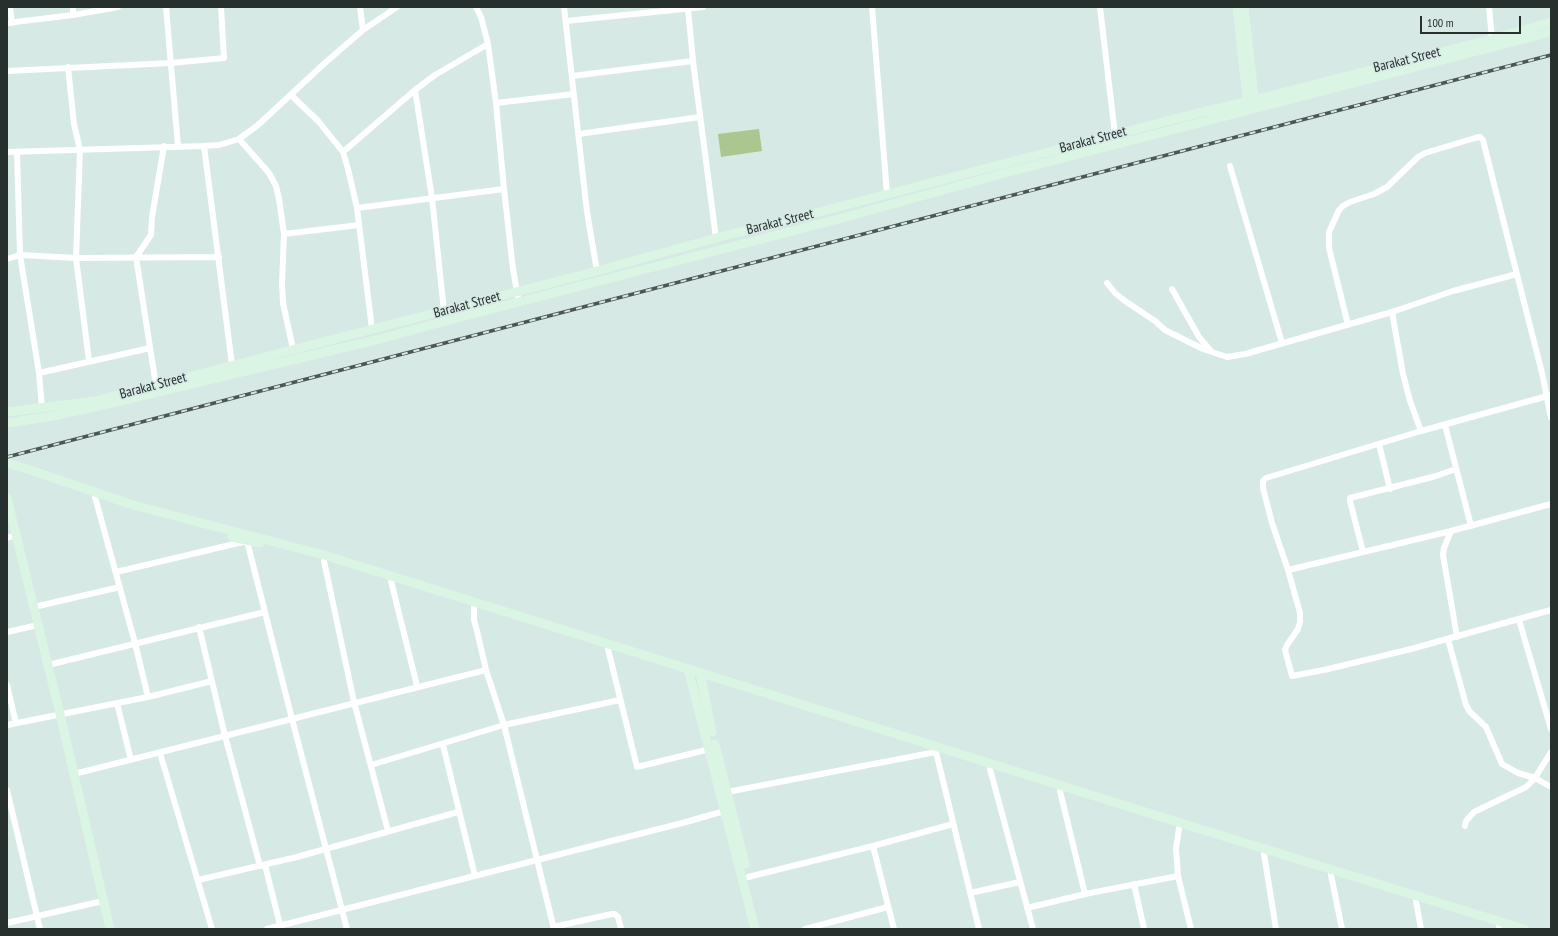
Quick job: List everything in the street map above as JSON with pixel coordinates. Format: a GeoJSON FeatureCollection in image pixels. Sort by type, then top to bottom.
{"type":"FeatureCollection","features":[{"type":"Feature","properties":{"kind":"street"},"geometry":{"type":"LineString","coordinates":[[10,7],[9,23],[73,16],[118,7]]}},
{"type":"Feature","properties":{"kind":"street"},"geometry":{"type":"LineString","coordinates":[[72,7],[73,16]]}},
{"type":"Feature","properties":{"kind":"street"},"geometry":{"type":"LineString","coordinates":[[166,7],[178,146]]}},
{"type":"Feature","properties":{"kind":"street"},"geometry":{"type":"LineString","coordinates":[[7,71],[171,63],[224,58],[221,7]]}},
{"type":"Feature","properties":{"kind":"street"},"geometry":{"type":"LineString","coordinates":[[360,7],[363,30]]}},
{"type":"Feature","properties":{"kind":"street"},"geometry":{"type":"LineString","coordinates":[[7,152],[164,146],[204,146],[239,140],[258,125],[363,30],[398,7]]}},
{"type":"Feature","properties":{"kind":"street"},"geometry":{"type":"LineString","coordinates":[[476,7],[481,17],[488,44],[496,104],[504,189],[519,302]]}},
{"type":"Feature","properties":{"kind":"street"},"geometry":{"type":"LineString","coordinates":[[564,7],[587,212],[597,271]]}},
{"type":"Feature","properties":{"kind":"street"},"geometry":{"type":"LineString","coordinates":[[566,21],[703,7]]}},
{"type":"Feature","properties":{"kind":"street"},"geometry":{"type":"LineString","coordinates":[[872,7],[887,194]]}},
{"type":"Feature","properties":{"kind":"street"},"geometry":{"type":"LineString","coordinates":[[1100,7],[1115,135]]}},
{"type":"Feature","properties":{"kind":"street"},"geometry":{"type":"LineString","coordinates":[[1237,7],[1251,105]]}},
{"type":"Feature","properties":{"kind":"street"},"geometry":{"type":"LineString","coordinates":[[1244,7],[1251,105]]}},
{"type":"Feature","properties":{"kind":"street"},"geometry":{"type":"LineString","coordinates":[[1489,7],[1492,39]]}},
{"type":"Feature","properties":{"kind":"street"},"geometry":{"type":"LineString","coordinates":[[688,9],[693,62],[716,238]]}},
{"type":"Feature","properties":{"kind":"street","name":"Barakat Street"},"geometry":{"type":"LineString","coordinates":[[7,423],[53,416],[157,393],[380,339],[831,221],[1551,22]]}},
{"type":"Feature","properties":{"kind":"street","name":"Barakat Street"},"geometry":{"type":"LineString","coordinates":[[7,412],[95,401],[156,386],[1186,116],[1251,105],[1551,32]]}},
{"type":"Feature","properties":{"kind":"street"},"geometry":{"type":"LineString","coordinates":[[343,152],[415,90],[435,75],[488,44]]}},
{"type":"Feature","properties":{"kind":"street"},"geometry":{"type":"LineString","coordinates":[[572,76],[693,62]]}},
{"type":"Feature","properties":{"kind":"street"},"geometry":{"type":"LineString","coordinates":[[68,67],[74,124],[80,150],[76,258],[89,361]]}},
{"type":"Feature","properties":{"kind":"street"},"geometry":{"type":"LineString","coordinates":[[415,90],[432,198],[444,310]]}},
{"type":"Feature","properties":{"kind":"street"},"geometry":{"type":"LineString","coordinates":[[496,104],[574,94]]}},
{"type":"Feature","properties":{"kind":"street"},"geometry":{"type":"LineString","coordinates":[[291,95],[319,122],[343,152],[357,208],[372,329]]}},
{"type":"Feature","properties":{"kind":"street"},"geometry":{"type":"LineString","coordinates":[[579,134],[700,118]]}},
{"type":"Feature","properties":{"kind":"street"},"geometry":{"type":"LineString","coordinates":[[1348,325],[1329,248],[1329,232],[1338,210],[1350,202],[1374,194],[1387,187],[1418,157],[1425,153],[1480,137],[1483,140],[1548,396],[1551,418]]}},
{"type":"Feature","properties":{"kind":"street"},"geometry":{"type":"LineString","coordinates":[[239,140],[269,173],[276,186],[284,234],[282,283],[283,303],[293,349]]}},
{"type":"Feature","properties":{"kind":"street"},"geometry":{"type":"LineString","coordinates":[[156,386],[136,257],[151,235],[152,217],[164,146]]}},
{"type":"Feature","properties":{"kind":"street"},"geometry":{"type":"LineString","coordinates":[[204,146],[232,365]]}},
{"type":"Feature","properties":{"kind":"street"},"geometry":{"type":"LineString","coordinates":[[17,152],[20,255],[39,374],[42,408]]}},
{"type":"Feature","properties":{"kind":"street"},"geometry":{"type":"LineString","coordinates":[[1230,166],[1282,343]]}},
{"type":"Feature","properties":{"kind":"street"},"geometry":{"type":"LineString","coordinates":[[357,208],[504,189]]}},
{"type":"Feature","properties":{"kind":"street"},"geometry":{"type":"LineString","coordinates":[[284,234],[359,224]]}},
{"type":"Feature","properties":{"kind":"street"},"geometry":{"type":"LineString","coordinates":[[7,259],[20,255],[76,258],[219,257]]}},
{"type":"Feature","properties":{"kind":"street"},"geometry":{"type":"LineString","coordinates":[[1107,283],[1120,297],[1155,321],[1165,330],[1178,338],[1227,357],[1236,356],[1348,325],[1453,292],[1517,274]]}},
{"type":"Feature","properties":{"kind":"street"},"geometry":{"type":"LineString","coordinates":[[1172,289],[1199,337],[1213,352]]}},
{"type":"Feature","properties":{"kind":"street"},"geometry":{"type":"LineString","coordinates":[[1392,312],[1403,374],[1410,401],[1421,431]]}},
{"type":"Feature","properties":{"kind":"street"},"geometry":{"type":"LineString","coordinates":[[39,374],[89,361],[150,348]]}},
{"type":"Feature","properties":{"kind":"street"},"geometry":{"type":"LineString","coordinates":[[1548,396],[1421,431],[1266,478],[1263,481],[1263,488],[1272,523],[1288,570],[1300,613],[1298,629],[1286,645],[1285,650],[1292,676],[1324,670],[1448,639],[1551,610]]}},
{"type":"Feature","properties":{"kind":"street"},"geometry":{"type":"LineString","coordinates":[[1445,425],[1471,526]]}},
{"type":"Feature","properties":{"kind":"street"},"geometry":{"type":"LineString","coordinates":[[1379,444],[1390,488]]}},
{"type":"Feature","properties":{"kind":"street"},"geometry":{"type":"LineString","coordinates":[[7,464],[30,470],[133,505],[219,530],[248,541],[324,561],[391,581],[608,649],[700,675],[1232,841],[1524,929]]}},
{"type":"Feature","properties":{"kind":"street"},"geometry":{"type":"LineString","coordinates":[[7,469],[20,471],[43,481],[137,512],[324,555],[689,672]]}},
{"type":"Feature","properties":{"kind":"street"},"geometry":{"type":"LineString","coordinates":[[1363,552],[1350,498],[1436,476],[1456,469]]}},
{"type":"Feature","properties":{"kind":"street"},"geometry":{"type":"LineString","coordinates":[[95,497],[135,642],[148,697]]}},
{"type":"Feature","properties":{"kind":"street"},"geometry":{"type":"LineString","coordinates":[[7,498],[11,537],[34,607],[110,929]]}},
{"type":"Feature","properties":{"kind":"street"},"geometry":{"type":"LineString","coordinates":[[1288,570],[1471,526],[1551,504]]}},
{"type":"Feature","properties":{"kind":"street"},"geometry":{"type":"LineString","coordinates":[[1451,531],[1444,548],[1443,555],[1457,636]]}},
{"type":"Feature","properties":{"kind":"street"},"geometry":{"type":"LineString","coordinates":[[116,572],[248,541]]}},
{"type":"Feature","properties":{"kind":"street"},"geometry":{"type":"LineString","coordinates":[[248,541],[347,929]]}},
{"type":"Feature","properties":{"kind":"street"},"geometry":{"type":"LineString","coordinates":[[324,561],[354,702],[388,832]]}},
{"type":"Feature","properties":{"kind":"street"},"geometry":{"type":"LineString","coordinates":[[391,581],[417,686]]}},
{"type":"Feature","properties":{"kind":"street"},"geometry":{"type":"LineString","coordinates":[[34,607],[120,587]]}},
{"type":"Feature","properties":{"kind":"street"},"geometry":{"type":"LineString","coordinates":[[474,608],[474,620],[486,670],[504,725],[554,928],[615,914],[618,917],[621,929]]}},
{"type":"Feature","properties":{"kind":"street"},"geometry":{"type":"LineString","coordinates":[[48,665],[135,642],[265,612]]}},
{"type":"Feature","properties":{"kind":"street"},"geometry":{"type":"LineString","coordinates":[[1519,620],[1551,729]]}},
{"type":"Feature","properties":{"kind":"street"},"geometry":{"type":"LineString","coordinates":[[7,632],[38,625]]}},
{"type":"Feature","properties":{"kind":"street"},"geometry":{"type":"LineString","coordinates":[[199,627],[225,736],[280,925]]}},
{"type":"Feature","properties":{"kind":"street"},"geometry":{"type":"LineString","coordinates":[[1448,639],[1466,706],[1486,727],[1502,764],[1518,773],[1535,778],[1551,788]]}},
{"type":"Feature","properties":{"kind":"street"},"geometry":{"type":"LineString","coordinates":[[608,649],[637,767],[710,749]]}},
{"type":"Feature","properties":{"kind":"street"},"geometry":{"type":"LineString","coordinates":[[74,774],[417,686],[486,670]]}},
{"type":"Feature","properties":{"kind":"street"},"geometry":{"type":"LineString","coordinates":[[689,672],[748,877],[761,929]]}},
{"type":"Feature","properties":{"kind":"street"},"geometry":{"type":"LineString","coordinates":[[700,675],[936,752],[1179,828],[1232,841],[1264,854],[1502,928]]}},
{"type":"Feature","properties":{"kind":"street"},"geometry":{"type":"LineString","coordinates":[[700,675],[709,724],[727,792],[729,810],[755,929]]}},
{"type":"Feature","properties":{"kind":"street"},"geometry":{"type":"LineString","coordinates":[[7,725],[148,697],[212,681]]}},
{"type":"Feature","properties":{"kind":"street"},"geometry":{"type":"LineString","coordinates":[[7,685],[16,723]]}},
{"type":"Feature","properties":{"kind":"street"},"geometry":{"type":"LineString","coordinates":[[371,765],[443,745],[504,725],[620,700]]}},
{"type":"Feature","properties":{"kind":"street"},"geometry":{"type":"LineString","coordinates":[[117,703],[130,760]]}},
{"type":"Feature","properties":{"kind":"street"},"geometry":{"type":"LineString","coordinates":[[443,745],[458,812],[475,876]]}},
{"type":"Feature","properties":{"kind":"street"},"geometry":{"type":"LineString","coordinates":[[727,792],[936,752]]}},
{"type":"Feature","properties":{"kind":"street"},"geometry":{"type":"LineString","coordinates":[[936,752],[979,929]]}},
{"type":"Feature","properties":{"kind":"street"},"geometry":{"type":"LineString","coordinates":[[1465,826],[1470,816],[1474,812],[1516,793],[1535,778],[1551,752]]}},
{"type":"Feature","properties":{"kind":"street"},"geometry":{"type":"LineString","coordinates":[[160,753],[212,929]]}},
{"type":"Feature","properties":{"kind":"street"},"geometry":{"type":"LineString","coordinates":[[990,769],[1033,929]]}},
{"type":"Feature","properties":{"kind":"street"},"geometry":{"type":"LineString","coordinates":[[7,790],[40,929]]}},
{"type":"Feature","properties":{"kind":"street"},"geometry":{"type":"LineString","coordinates":[[1060,791],[1085,894]]}},
{"type":"Feature","properties":{"kind":"street"},"geometry":{"type":"LineString","coordinates":[[267,929],[729,810]]}},
{"type":"Feature","properties":{"kind":"street"},"geometry":{"type":"LineString","coordinates":[[198,880],[262,866],[458,812]]}},
{"type":"Feature","properties":{"kind":"street"},"geometry":{"type":"LineString","coordinates":[[748,877],[873,846],[953,824]]}},
{"type":"Feature","properties":{"kind":"street"},"geometry":{"type":"LineString","coordinates":[[1179,828],[1176,849],[1178,876],[1191,929]]}},
{"type":"Feature","properties":{"kind":"street"},"geometry":{"type":"LineString","coordinates":[[873,846],[894,929]]}},
{"type":"Feature","properties":{"kind":"street"},"geometry":{"type":"LineString","coordinates":[[1264,854],[1276,929]]}},
{"type":"Feature","properties":{"kind":"street"},"geometry":{"type":"LineString","coordinates":[[1332,875],[1342,929]]}},
{"type":"Feature","properties":{"kind":"street"},"geometry":{"type":"LineString","coordinates":[[1027,908],[1085,894],[1178,876]]}},
{"type":"Feature","properties":{"kind":"street"},"geometry":{"type":"LineString","coordinates":[[970,893],[1020,882]]}},
{"type":"Feature","properties":{"kind":"street"},"geometry":{"type":"LineString","coordinates":[[1134,884],[1144,929]]}},
{"type":"Feature","properties":{"kind":"street"},"geometry":{"type":"LineString","coordinates":[[7,923],[103,900]]}},
{"type":"Feature","properties":{"kind":"street"},"geometry":{"type":"LineString","coordinates":[[1416,901],[1421,929]]}},
{"type":"Feature","properties":{"kind":"street"},"geometry":{"type":"LineString","coordinates":[[805,929],[888,907]]}},
{"type":"Feature","properties":{"kind":"green space"},"geometry":{"type":"Polygon","coordinates":[[[759,129],[762,151],[721,157],[718,134],[759,129]]]}},
{"type":"Feature","properties":{"kind":"railway"},"geometry":{"type":"LineString","coordinates":[[7,457],[1551,55]]}}]}
